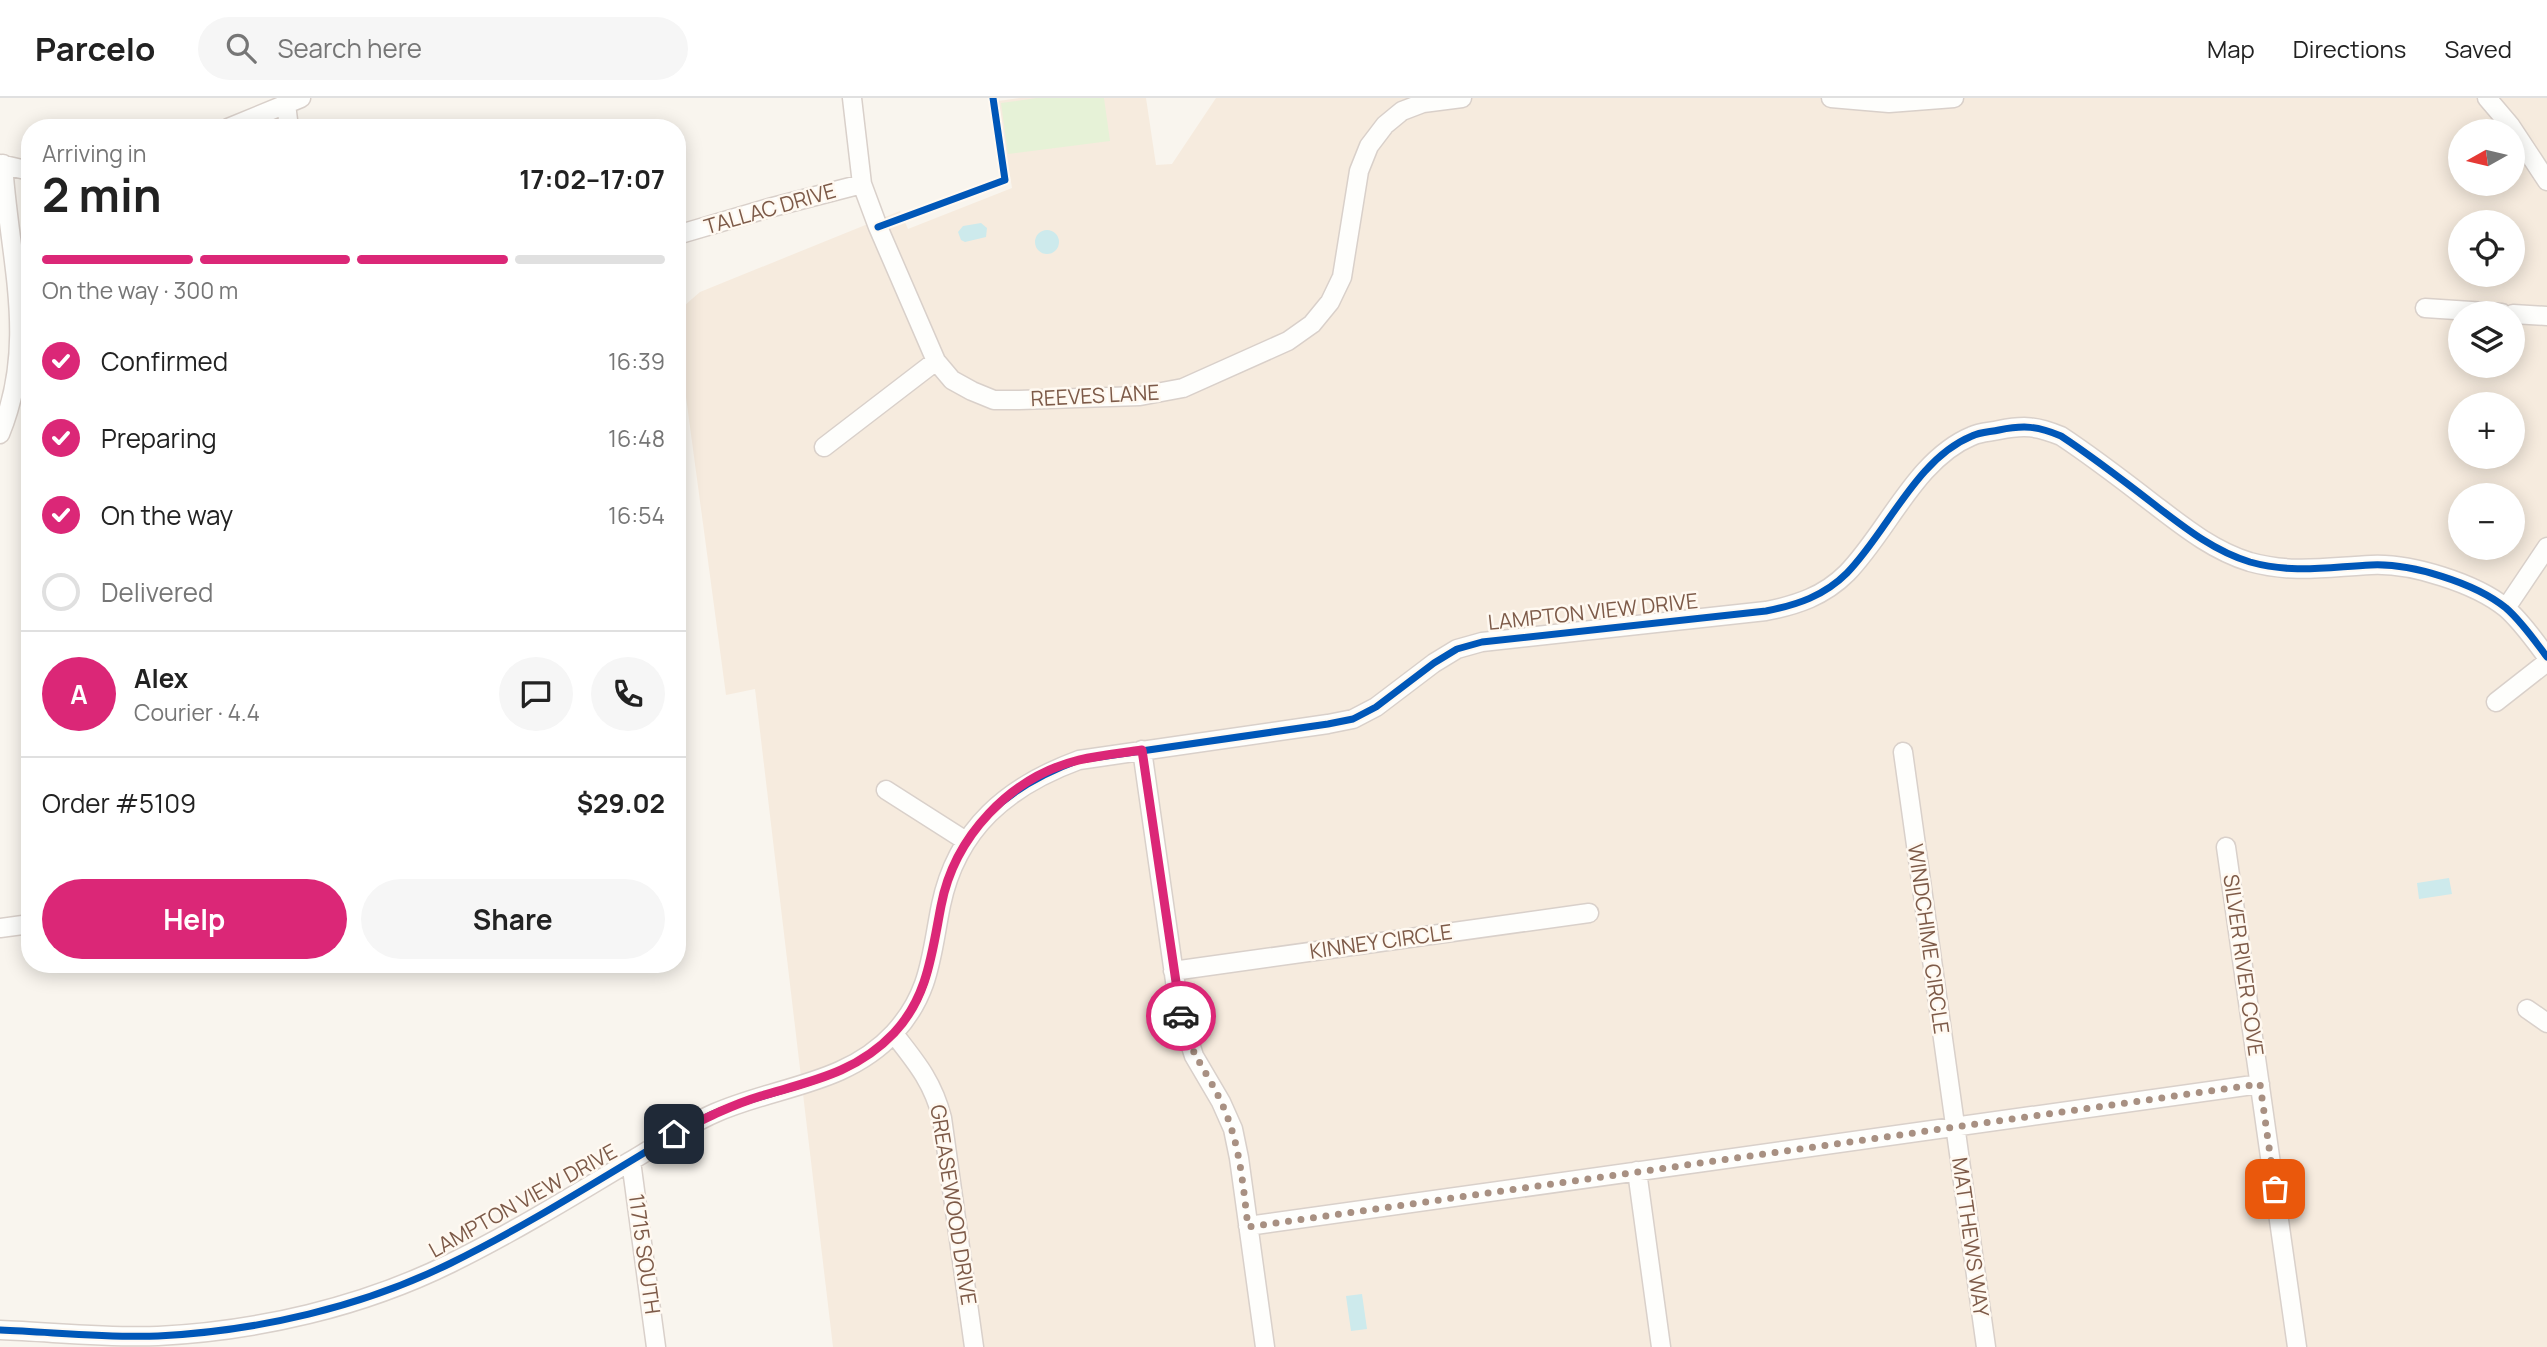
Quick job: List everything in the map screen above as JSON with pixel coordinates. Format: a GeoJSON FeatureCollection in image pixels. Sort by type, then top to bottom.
{"type":"FeatureCollection","features":[{"type":"Feature","properties":{"kind":"street","name":"REEVES LANE"},"geometry":{"type":"LineString","coordinates":[[852,98],[862,184],[936,361],[952,380],[994,400],[1140,396],[1184,388],[1288,341],[1312,324],[1330,303],[1342,277],[1359,171],[1368,146],[1385,125],[1402,111],[1423,103],[1462,98]]}},
{"type":"Feature","properties":{"kind":"street"},"geometry":{"type":"LineString","coordinates":[[1831,98],[1889,103],[1954,98]]}},
{"type":"Feature","properties":{"kind":"street"},"geometry":{"type":"LineString","coordinates":[[2487,98],[2547,181]]}},
{"type":"Feature","properties":{"kind":"street"},"geometry":{"type":"LineString","coordinates":[[250,119],[293,101]]}},
{"type":"Feature","properties":{"kind":"street"},"geometry":{"type":"LineString","coordinates":[[290,119],[293,101]]}},
{"type":"Feature","properties":{"kind":"street"},"geometry":{"type":"LineString","coordinates":[[0,434],[13,398],[20,352],[18,305],[1,164],[21,169]]}},
{"type":"Feature","properties":{"kind":"street","name":"TALLAC DRIVE"},"geometry":{"type":"LineString","coordinates":[[686,232],[862,184]]}},
{"type":"Feature","properties":{"kind":"street"},"geometry":{"type":"LineString","coordinates":[[2425,308],[2448,309]]}},
{"type":"Feature","properties":{"kind":"street"},"geometry":{"type":"LineString","coordinates":[[2525,315],[2547,316]]}},
{"type":"Feature","properties":{"kind":"street"},"geometry":{"type":"LineString","coordinates":[[824,447],[936,361]]}},
{"type":"Feature","properties":{"kind":"street","name":"LAMPTON VIEW DRIVE"},"geometry":{"type":"LineString","coordinates":[[0,1331],[96,1341],[216,1331],[277,1321],[337,1306],[449,1264],[674,1134],[716,1113],[760,1096],[839,1073],[894,1034],[925,983],[950,872],[967,841],[987,815],[1014,791],[1045,772],[1079,760],[1353,719],[1376,707],[1457,649],[1482,642],[1766,611],[1796,605],[1824,592],[1847,573],[1921,477],[1944,453],[1973,435],[2013,427],[2037,426],[2061,436],[2189,531],[2217,549],[2250,562],[2280,569],[2311,571],[2376,564],[2443,577],[2477,591],[2506,608],[2547,659]]}},
{"type":"Feature","properties":{"kind":"street"},"geometry":{"type":"LineString","coordinates":[[2506,608],[2547,547]]}},
{"type":"Feature","properties":{"kind":"street"},"geometry":{"type":"LineString","coordinates":[[2496,702],[2547,659]]}},
{"type":"Feature","properties":{"kind":"street"},"geometry":{"type":"LineString","coordinates":[[1142,750],[1173,971],[1185,1033],[1194,1056],[1221,1102],[1233,1129],[1265,1347]]}},
{"type":"Feature","properties":{"kind":"street","name":"WINDCHIME CIRCLE"},"geometry":{"type":"LineString","coordinates":[[1903,752],[1954,1126]]}},
{"type":"Feature","properties":{"kind":"street"},"geometry":{"type":"LineString","coordinates":[[886,790],[967,841]]}},
{"type":"Feature","properties":{"kind":"street","name":"SILVER RIVER COVE"},"geometry":{"type":"LineString","coordinates":[[2226,847],[2297,1347]]}},
{"type":"Feature","properties":{"kind":"street","name":"KINNEY CIRCLE"},"geometry":{"type":"LineString","coordinates":[[1173,971],[1588,913]]}},
{"type":"Feature","properties":{"kind":"street"},"geometry":{"type":"LineString","coordinates":[[0,928],[21,925]]}},
{"type":"Feature","properties":{"kind":"street"},"geometry":{"type":"LineString","coordinates":[[2527,1009],[2547,1023]]}},
{"type":"Feature","properties":{"kind":"street","name":"GREASEWOOD DRIVE"},"geometry":{"type":"LineString","coordinates":[[894,1034],[923,1071],[936,1095],[942,1118],[974,1347]]}},
{"type":"Feature","properties":{"kind":"street"},"geometry":{"type":"LineString","coordinates":[[1248,1227],[2260,1084]]}},
{"type":"Feature","properties":{"kind":"street","name":"MATTHEWS WAY"},"geometry":{"type":"LineString","coordinates":[[1954,1126],[1986,1347]]}},
{"type":"Feature","properties":{"kind":"street","name":"11715 SOUTH"},"geometry":{"type":"LineString","coordinates":[[631,1161],[656,1347]]}},
{"type":"Feature","properties":{"kind":"street"},"geometry":{"type":"LineString","coordinates":[[1637,1171],[1661,1347]]}},
{"type":"Feature","properties":{"kind":"shaded area"},"geometry":{"type":"Polygon","coordinates":[[[1020,98],[1146,98],[1156,165],[1172,164],[1216,98],[2547,98],[2547,1347],[833,1347],[755,689],[726,695],[686,397],[686,304],[700,292],[900,211],[908,229],[1012,188],[998,101],[1020,98]]]}},
{"type":"Feature","properties":{"kind":"green space"},"geometry":{"type":"Polygon","coordinates":[[[1037,98],[1104,98],[1110,141],[1008,154],[1001,103],[1037,98]]]}},
{"type":"Feature","properties":{"kind":"water"},"geometry":{"type":"Polygon","coordinates":[[[981,223],[987,228],[986,237],[965,242],[961,240],[958,232],[963,226],[981,223]]]}},
{"type":"Feature","properties":{"kind":"water"},"geometry":{"type":"Polygon","coordinates":[[[1047,230],[1055,234],[1059,242],[1055,250],[1047,254],[1039,250],[1035,242],[1039,234],[1047,230]]]}},
{"type":"Feature","properties":{"kind":"water"},"geometry":{"type":"Polygon","coordinates":[[[2449,878],[2452,894],[2419,899],[2417,883],[2449,878]]]}},
{"type":"Feature","properties":{"kind":"water"},"geometry":{"type":"Polygon","coordinates":[[[1362,1294],[1367,1329],[1351,1331],[1346,1296],[1362,1294]]]}},
{"type":"Feature","properties":{"kind":"cycle path"},"geometry":{"type":"LineString","coordinates":[[878,227],[1005,180],[993,98]]}},
{"type":"Feature","properties":{"kind":"cycle path"},"geometry":{"type":"LineString","coordinates":[[0,1330],[99,1336],[158,1336],[233,1329],[346,1304],[417,1279],[519,1227],[704,1118],[738,1104],[832,1074],[875,1050],[894,1033],[916,1003],[928,972],[941,905],[959,854],[989,813],[1030,783],[1079,760],[1353,719],[1376,707],[1457,649],[1482,642],[1766,611],[1799,602],[1829,588],[1847,573],[1904,497],[1935,461],[1952,447],[1978,434],[2023,427],[2037,428],[2061,436],[2200,538],[2224,552],[2250,562],[2296,569],[2387,565],[2423,571],[2460,583],[2506,608],[2523,625],[2547,657]]}},
{"type":"Feature","properties":{"kind":"way so far"},"geometry":{"type":"LineString","coordinates":[[1181,1016],[1194,1056],[1221,1102],[1233,1129],[1248,1227],[2260,1084],[2275,1189]]}},
{"type":"Feature","properties":{"kind":"route"},"geometry":{"type":"LineString","coordinates":[[674,1134],[716,1113],[760,1096],[839,1073],[894,1034],[925,983],[950,872],[967,841],[987,815],[1014,791],[1045,772],[1079,760],[1142,750],[1181,1016]]}}]}
